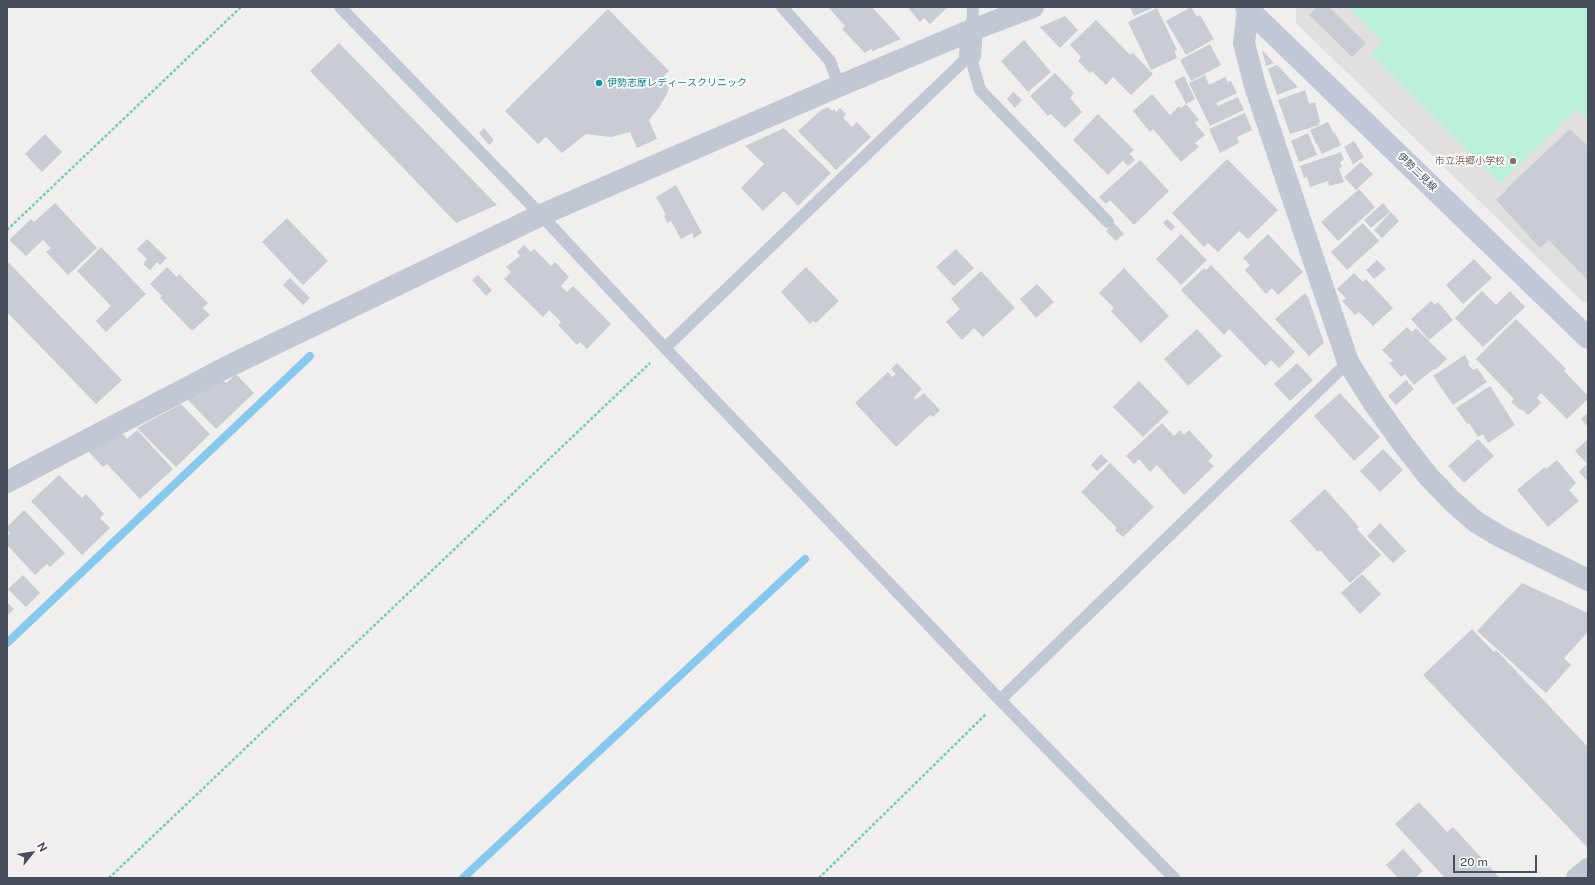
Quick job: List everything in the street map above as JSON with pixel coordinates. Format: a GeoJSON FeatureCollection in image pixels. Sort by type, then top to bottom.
{"type":"FeatureCollection","features":[{"type":"Feature","properties":{"kind":"main road","name":"伊勢二見線"},"geometry":{"type":"LineString","coordinates":[[1248,8],[1588,338]]}},
{"type":"Feature","properties":{"kind":"street"},"geometry":{"type":"LineString","coordinates":[[7,482],[229,366],[541,216],[839,86],[972,30],[1033,7]]}},
{"type":"Feature","properties":{"kind":"street"},"geometry":{"type":"LineString","coordinates":[[1248,8],[1244,42],[1255,86],[1348,362],[1373,402],[1403,444],[1428,476],[1451,500],[1476,522],[1502,537],[1588,580]]}},
{"type":"Feature","properties":{"kind":"street"},"geometry":{"type":"LineString","coordinates":[[970,55],[972,30]]}},
{"type":"Feature","properties":{"kind":"street"},"geometry":{"type":"LineString","coordinates":[[1577,878],[1588,868]]}},
{"type":"Feature","properties":{"kind":"lane"},"geometry":{"type":"LineString","coordinates":[[340,7],[541,216],[1000,700],[1174,878]]}},
{"type":"Feature","properties":{"kind":"lane"},"geometry":{"type":"LineString","coordinates":[[782,7],[830,61],[839,86]]}},
{"type":"Feature","properties":{"kind":"lane"},"geometry":{"type":"LineString","coordinates":[[972,30],[973,7]]}},
{"type":"Feature","properties":{"kind":"lane"},"geometry":{"type":"LineString","coordinates":[[665,348],[970,55],[980,90],[1108,222]]}},
{"type":"Feature","properties":{"kind":"lane"},"geometry":{"type":"LineString","coordinates":[[1000,700],[1348,362]]}},
{"type":"Feature","properties":{"kind":"path"},"geometry":{"type":"LineString","coordinates":[[7,230],[241,7]]}},
{"type":"Feature","properties":{"kind":"path"},"geometry":{"type":"LineString","coordinates":[[109,878],[665,348]]}},
{"type":"Feature","properties":{"kind":"path"},"geometry":{"type":"LineString","coordinates":[[819,878],[1000,700]]}},
{"type":"Feature","properties":{"kind":"shaded area","name":"市立浜郷小学校"},"geometry":{"type":"Polygon","coordinates":[[[1296,7],[1588,7],[1588,300],[1584,303],[1296,23],[1296,7]]]}},
{"type":"Feature","properties":{"kind":"green space"},"geometry":{"type":"Polygon","coordinates":[[[1348,7],[1588,7],[1588,120],[1577,109],[1500,183],[1371,54],[1382,42],[1348,7]]]}},
{"type":"Feature","properties":{"kind":"building"},"geometry":{"type":"Polygon","coordinates":[[[828,7],[872,7],[901,39],[873,51],[871,49],[865,53],[842,29],[845,26],[828,7]]]}},
{"type":"Feature","properties":{"kind":"building"},"geometry":{"type":"Polygon","coordinates":[[[911,7],[948,7],[930,24],[924,18],[920,22],[909,9],[911,7]]]}},
{"type":"Feature","properties":{"kind":"building"},"geometry":{"type":"Polygon","coordinates":[[[1130,7],[1155,7],[1134,16],[1130,7]]]}},
{"type":"Feature","properties":{"kind":"building"},"geometry":{"type":"Polygon","coordinates":[[[1191,7],[1197,17],[1200,15],[1214,39],[1186,55],[1166,21],[1191,7]]]}},
{"type":"Feature","properties":{"kind":"building"},"geometry":{"type":"Polygon","coordinates":[[[1317,7],[1329,7],[1366,43],[1352,57],[1309,15],[1317,7]]]}},
{"type":"Feature","properties":{"kind":"building"},"geometry":{"type":"Polygon","coordinates":[[[1157,8],[1177,50],[1174,51],[1177,58],[1151,70],[1128,22],[1157,8]]]}},
{"type":"Feature","properties":{"kind":"building","name":"伊勢志摩レディースクリニック"},"geometry":{"type":"Polygon","coordinates":[[[608,9],[669,71],[661,79],[669,87],[667,94],[649,120],[657,139],[637,148],[630,132],[611,137],[586,134],[562,153],[546,137],[538,144],[505,111],[608,9]]]}},
{"type":"Feature","properties":{"kind":"building"},"geometry":{"type":"Polygon","coordinates":[[[1065,16],[1078,30],[1060,48],[1040,27],[1065,16]]]}},
{"type":"Feature","properties":{"kind":"building"},"geometry":{"type":"Polygon","coordinates":[[[1096,20],[1130,55],[1133,53],[1153,74],[1131,95],[1113,77],[1106,85],[1092,71],[1090,73],[1078,61],[1081,57],[1070,45],[1096,20]]]}},
{"type":"Feature","properties":{"kind":"building"},"geometry":{"type":"Polygon","coordinates":[[[1024,40],[1051,72],[1028,92],[1001,61],[1024,40]]]}},
{"type":"Feature","properties":{"kind":"building"},"geometry":{"type":"Polygon","coordinates":[[[339,43],[497,205],[456,223],[310,71],[339,43]]]}},
{"type":"Feature","properties":{"kind":"building"},"geometry":{"type":"Polygon","coordinates":[[[1210,44],[1221,65],[1191,81],[1180,60],[1210,44]]]}},
{"type":"Feature","properties":{"kind":"building"},"geometry":{"type":"Polygon","coordinates":[[[1262,50],[1274,63],[1266,66],[1262,50]]]}},
{"type":"Feature","properties":{"kind":"building"},"geometry":{"type":"Polygon","coordinates":[[[1277,65],[1298,87],[1277,95],[1268,69],[1277,65]]]}},
{"type":"Feature","properties":{"kind":"building"},"geometry":{"type":"Polygon","coordinates":[[[1055,73],[1074,93],[1070,98],[1082,112],[1065,128],[1051,114],[1048,116],[1030,96],[1055,73]]]}},
{"type":"Feature","properties":{"kind":"building"},"geometry":{"type":"Polygon","coordinates":[[[1205,75],[1209,85],[1225,77],[1228,82],[1231,81],[1237,93],[1216,103],[1218,106],[1238,97],[1244,110],[1210,126],[1189,83],[1205,75]]]}},
{"type":"Feature","properties":{"kind":"building"},"geometry":{"type":"Polygon","coordinates":[[[1184,76],[1195,99],[1186,104],[1174,81],[1184,76]]]}},
{"type":"Feature","properties":{"kind":"building"},"geometry":{"type":"Polygon","coordinates":[[[1305,90],[1309,104],[1315,102],[1320,122],[1318,123],[1319,125],[1290,134],[1278,100],[1305,90]]]}},
{"type":"Feature","properties":{"kind":"building"},"geometry":{"type":"Polygon","coordinates":[[[1013,92],[1022,100],[1015,108],[1007,99],[1013,92]]]}},
{"type":"Feature","properties":{"kind":"building"},"geometry":{"type":"Polygon","coordinates":[[[1152,94],[1170,115],[1179,106],[1181,108],[1186,104],[1199,120],[1195,123],[1205,135],[1195,143],[1199,147],[1181,162],[1153,129],[1150,132],[1133,111],[1152,94]]]}},
{"type":"Feature","properties":{"kind":"building"},"geometry":{"type":"Polygon","coordinates":[[[828,107],[832,111],[834,109],[836,112],[840,108],[846,114],[843,118],[852,127],[857,122],[871,137],[836,170],[798,131],[821,110],[828,107]]]}},
{"type":"Feature","properties":{"kind":"building"},"geometry":{"type":"Polygon","coordinates":[[[1245,113],[1252,130],[1237,137],[1239,143],[1220,153],[1209,129],[1245,113]]]}},
{"type":"Feature","properties":{"kind":"building"},"geometry":{"type":"Polygon","coordinates":[[[1098,114],[1134,150],[1108,175],[1073,140],[1098,114]]]}},
{"type":"Feature","properties":{"kind":"building"},"geometry":{"type":"Polygon","coordinates":[[[1328,122],[1341,145],[1322,154],[1310,130],[1328,122]]]}},
{"type":"Feature","properties":{"kind":"building"},"geometry":{"type":"Polygon","coordinates":[[[484,128],[494,140],[489,145],[479,133],[484,128]]]}},
{"type":"Feature","properties":{"kind":"building"},"geometry":{"type":"Polygon","coordinates":[[[784,128],[831,173],[798,206],[784,191],[763,211],[741,188],[764,164],[745,146],[784,128]]]}},
{"type":"Feature","properties":{"kind":"building"},"geometry":{"type":"Polygon","coordinates":[[[1570,129],[1588,146],[1588,281],[1549,240],[1540,248],[1496,200],[1570,129]]]}},
{"type":"Feature","properties":{"kind":"building"},"geometry":{"type":"Polygon","coordinates":[[[1308,133],[1317,155],[1299,162],[1291,141],[1308,133]]]}},
{"type":"Feature","properties":{"kind":"building"},"geometry":{"type":"Polygon","coordinates":[[[45,134],[62,152],[42,172],[25,154],[45,134]]]}},
{"type":"Feature","properties":{"kind":"building"},"geometry":{"type":"Polygon","coordinates":[[[1354,141],[1364,157],[1353,164],[1344,147],[1354,141]]]}},
{"type":"Feature","properties":{"kind":"building"},"geometry":{"type":"Polygon","coordinates":[[[1341,152],[1344,160],[1340,162],[1342,167],[1339,168],[1344,182],[1329,186],[1328,181],[1310,187],[1307,177],[1304,178],[1300,166],[1341,152]]]}},
{"type":"Feature","properties":{"kind":"building"},"geometry":{"type":"Polygon","coordinates":[[[1130,154],[1135,160],[1128,166],[1123,161],[1130,154]]]}},
{"type":"Feature","properties":{"kind":"building"},"geometry":{"type":"Polygon","coordinates":[[[1227,159],[1278,210],[1248,239],[1239,231],[1218,252],[1208,243],[1204,247],[1172,213],[1227,159]]]}},
{"type":"Feature","properties":{"kind":"building"},"geometry":{"type":"Polygon","coordinates":[[[1140,160],[1169,191],[1134,225],[1110,200],[1106,204],[1099,197],[1140,160]]]}},
{"type":"Feature","properties":{"kind":"building"},"geometry":{"type":"Polygon","coordinates":[[[1361,162],[1373,174],[1356,190],[1344,177],[1361,162]]]}},
{"type":"Feature","properties":{"kind":"building"},"geometry":{"type":"Polygon","coordinates":[[[676,185],[702,233],[694,238],[692,233],[681,239],[671,221],[667,223],[664,216],[666,215],[656,197],[676,185]]]}},
{"type":"Feature","properties":{"kind":"building"},"geometry":{"type":"Polygon","coordinates":[[[1359,189],[1375,207],[1338,241],[1321,222],[1359,189]]]}},
{"type":"Feature","properties":{"kind":"building"},"geometry":{"type":"Polygon","coordinates":[[[55,203],[97,248],[68,275],[46,252],[51,248],[43,240],[26,256],[9,240],[31,219],[34,222],[55,203]]]}},
{"type":"Feature","properties":{"kind":"building"},"geometry":{"type":"Polygon","coordinates":[[[1383,203],[1390,212],[1371,228],[1364,220],[1383,203]]]}},
{"type":"Feature","properties":{"kind":"building"},"geometry":{"type":"Polygon","coordinates":[[[1391,212],[1399,221],[1382,238],[1374,230],[1391,212]]]}},
{"type":"Feature","properties":{"kind":"building"},"geometry":{"type":"Polygon","coordinates":[[[287,218],[328,261],[303,285],[262,242],[287,218]]]}},
{"type":"Feature","properties":{"kind":"building"},"geometry":{"type":"Polygon","coordinates":[[[1167,219],[1175,227],[1171,231],[1163,223],[1167,219]]]}},
{"type":"Feature","properties":{"kind":"building"},"geometry":{"type":"Polygon","coordinates":[[[1114,223],[1124,234],[1116,241],[1106,231],[1114,223]]]}},
{"type":"Feature","properties":{"kind":"building"},"geometry":{"type":"Polygon","coordinates":[[[1363,223],[1379,241],[1347,270],[1331,252],[1363,223]]]}},
{"type":"Feature","properties":{"kind":"building"},"geometry":{"type":"Polygon","coordinates":[[[1181,234],[1207,260],[1181,285],[1156,259],[1181,234]]]}},
{"type":"Feature","properties":{"kind":"building"},"geometry":{"type":"Polygon","coordinates":[[[1268,234],[1303,272],[1278,295],[1272,288],[1266,294],[1245,270],[1250,265],[1243,258],[1268,234]]]}},
{"type":"Feature","properties":{"kind":"building"},"geometry":{"type":"Polygon","coordinates":[[[147,239],[167,258],[160,265],[157,262],[150,270],[143,264],[147,259],[137,249],[147,239]]]}},
{"type":"Feature","properties":{"kind":"building"},"geometry":{"type":"Polygon","coordinates":[[[524,245],[531,252],[534,249],[551,266],[555,262],[569,277],[561,286],[567,292],[573,286],[611,324],[587,349],[580,342],[577,345],[558,325],[561,322],[549,310],[543,317],[504,279],[511,272],[506,267],[520,256],[517,252],[524,245]]]}},
{"type":"Feature","properties":{"kind":"building"},"geometry":{"type":"Polygon","coordinates":[[[101,247],[146,294],[106,332],[96,321],[111,306],[77,271],[101,247]]]}},
{"type":"Feature","properties":{"kind":"building"},"geometry":{"type":"Polygon","coordinates":[[[956,249],[974,268],[954,286],[936,267],[956,249]]]}},
{"type":"Feature","properties":{"kind":"building"},"geometry":{"type":"Polygon","coordinates":[[[1474,259],[1492,278],[1463,304],[1446,285],[1474,259]]]}},
{"type":"Feature","properties":{"kind":"building"},"geometry":{"type":"Polygon","coordinates":[[[1377,260],[1386,269],[1374,279],[1366,270],[1377,260]]]}},
{"type":"Feature","properties":{"kind":"building"},"geometry":{"type":"Polygon","coordinates":[[[7,261],[122,380],[96,404],[7,312],[7,261]]]}},
{"type":"Feature","properties":{"kind":"building"},"geometry":{"type":"Polygon","coordinates":[[[1211,265],[1295,352],[1279,368],[1271,360],[1265,366],[1229,329],[1224,335],[1181,290],[1204,268],[1206,270],[1211,265]]]}},
{"type":"Feature","properties":{"kind":"building"},"geometry":{"type":"Polygon","coordinates":[[[167,267],[177,277],[179,274],[208,303],[203,308],[210,315],[192,331],[160,298],[162,296],[150,284],[167,267]]]}},
{"type":"Feature","properties":{"kind":"building"},"geometry":{"type":"Polygon","coordinates":[[[806,267],[839,301],[816,323],[813,321],[810,324],[781,292],[806,267]]]}},
{"type":"Feature","properties":{"kind":"building"},"geometry":{"type":"Polygon","coordinates":[[[1124,268],[1169,316],[1141,343],[1111,311],[1114,308],[1099,293],[1124,268]]]}},
{"type":"Feature","properties":{"kind":"building"},"geometry":{"type":"Polygon","coordinates":[[[981,271],[1015,308],[983,337],[974,328],[962,340],[946,322],[960,309],[951,299],[981,271]]]}},
{"type":"Feature","properties":{"kind":"building"},"geometry":{"type":"Polygon","coordinates":[[[1354,273],[1363,282],[1366,279],[1393,308],[1373,326],[1359,312],[1355,315],[1342,301],[1346,298],[1337,289],[1354,273]]]}},
{"type":"Feature","properties":{"kind":"building"},"geometry":{"type":"Polygon","coordinates":[[[478,275],[492,290],[486,296],[472,280],[478,275]]]}},
{"type":"Feature","properties":{"kind":"building"},"geometry":{"type":"Polygon","coordinates":[[[290,278],[310,298],[303,305],[283,285],[290,278]]]}},
{"type":"Feature","properties":{"kind":"building"},"geometry":{"type":"Polygon","coordinates":[[[1037,284],[1054,302],[1036,318],[1020,299],[1037,284]]]}},
{"type":"Feature","properties":{"kind":"building"},"geometry":{"type":"Polygon","coordinates":[[[1482,291],[1496,305],[1510,291],[1525,307],[1483,347],[1455,318],[1482,291]]]}},
{"type":"Feature","properties":{"kind":"building"},"geometry":{"type":"Polygon","coordinates":[[[1305,293],[1308,297],[1324,343],[1309,356],[1275,319],[1305,293]]]}},
{"type":"Feature","properties":{"kind":"building"},"geometry":{"type":"Polygon","coordinates":[[[1431,301],[1435,305],[1438,302],[1453,320],[1429,340],[1411,319],[1431,301]]]}},
{"type":"Feature","properties":{"kind":"building"},"geometry":{"type":"Polygon","coordinates":[[[1516,319],[1566,369],[1564,371],[1588,396],[1588,399],[1567,419],[1541,393],[1537,398],[1541,403],[1528,415],[1521,409],[1520,410],[1511,402],[1514,399],[1476,359],[1516,319]]]}},
{"type":"Feature","properties":{"kind":"building"},"geometry":{"type":"Polygon","coordinates":[[[1407,327],[1412,332],[1416,328],[1447,359],[1435,370],[1434,369],[1414,385],[1405,374],[1401,377],[1389,363],[1393,361],[1382,350],[1407,327]]]}},
{"type":"Feature","properties":{"kind":"building"},"geometry":{"type":"Polygon","coordinates":[[[1197,329],[1222,356],[1188,386],[1164,359],[1197,329]]]}},
{"type":"Feature","properties":{"kind":"building"},"geometry":{"type":"Polygon","coordinates":[[[1465,355],[1469,363],[1468,364],[1473,370],[1477,368],[1487,382],[1453,405],[1433,376],[1465,355]]]}},
{"type":"Feature","properties":{"kind":"building"},"geometry":{"type":"Polygon","coordinates":[[[897,363],[922,389],[914,397],[916,400],[924,393],[940,410],[933,417],[930,415],[896,447],[855,403],[888,372],[892,377],[896,374],[891,369],[897,363]]]}},
{"type":"Feature","properties":{"kind":"building"},"geometry":{"type":"Polygon","coordinates":[[[1297,363],[1313,380],[1290,401],[1274,384],[1297,363]]]}},
{"type":"Feature","properties":{"kind":"building"},"geometry":{"type":"Polygon","coordinates":[[[236,374],[254,393],[216,429],[185,397],[217,385],[222,379],[226,383],[236,374]]]}},
{"type":"Feature","properties":{"kind":"building"},"geometry":{"type":"Polygon","coordinates":[[[1406,380],[1414,389],[1396,405],[1388,396],[1406,380]]]}},
{"type":"Feature","properties":{"kind":"building"},"geometry":{"type":"Polygon","coordinates":[[[1139,381],[1169,412],[1143,437],[1113,407],[1139,381]]]}},
{"type":"Feature","properties":{"kind":"building"},"geometry":{"type":"Polygon","coordinates":[[[1490,386],[1515,425],[1488,443],[1483,434],[1478,437],[1469,423],[1467,424],[1456,408],[1490,386]]]}},
{"type":"Feature","properties":{"kind":"building"},"geometry":{"type":"Polygon","coordinates":[[[1340,393],[1380,437],[1354,461],[1314,416],[1340,393]]]}},
{"type":"Feature","properties":{"kind":"building"},"geometry":{"type":"Polygon","coordinates":[[[181,404],[210,434],[176,467],[137,428],[181,404]]]}},
{"type":"Feature","properties":{"kind":"building"},"geometry":{"type":"Polygon","coordinates":[[[1588,412],[1588,427],[1581,419],[1588,412]]]}},
{"type":"Feature","properties":{"kind":"building"},"geometry":{"type":"Polygon","coordinates":[[[1162,423],[1174,436],[1180,430],[1184,435],[1189,430],[1213,456],[1208,461],[1214,466],[1184,495],[1157,465],[1150,472],[1139,459],[1134,464],[1126,456],[1162,423]]]}},
{"type":"Feature","properties":{"kind":"building"},"geometry":{"type":"Polygon","coordinates":[[[137,430],[173,469],[140,499],[107,464],[103,467],[88,451],[122,433],[127,439],[137,430]]]}},
{"type":"Feature","properties":{"kind":"building"},"geometry":{"type":"Polygon","coordinates":[[[1478,439],[1494,456],[1464,483],[1448,466],[1478,439]]]}},
{"type":"Feature","properties":{"kind":"building"},"geometry":{"type":"Polygon","coordinates":[[[1588,439],[1588,482],[1579,472],[1587,464],[1575,451],[1588,439]]]}},
{"type":"Feature","properties":{"kind":"building"},"geometry":{"type":"Polygon","coordinates":[[[1383,449],[1403,470],[1380,492],[1360,471],[1383,449]]]}},
{"type":"Feature","properties":{"kind":"building"},"geometry":{"type":"Polygon","coordinates":[[[1101,454],[1108,461],[1097,471],[1091,465],[1101,454]]]}},
{"type":"Feature","properties":{"kind":"building"},"geometry":{"type":"Polygon","coordinates":[[[1557,460],[1576,483],[1569,490],[1579,501],[1548,527],[1517,490],[1545,467],[1546,469],[1557,460]]]}},
{"type":"Feature","properties":{"kind":"building"},"geometry":{"type":"Polygon","coordinates":[[[1110,463],[1154,507],[1123,537],[1115,530],[1117,528],[1081,492],[1110,463]]]}},
{"type":"Feature","properties":{"kind":"building"},"geometry":{"type":"Polygon","coordinates":[[[59,475],[82,498],[86,494],[104,514],[100,518],[110,528],[82,555],[31,501],[59,475]]]}},
{"type":"Feature","properties":{"kind":"building"},"geometry":{"type":"Polygon","coordinates":[[[1325,489],[1359,527],[1357,529],[1381,555],[1350,583],[1320,550],[1318,552],[1290,521],[1325,489]]]}},
{"type":"Feature","properties":{"kind":"building"},"geometry":{"type":"Polygon","coordinates":[[[24,510],[65,553],[50,567],[47,564],[35,575],[7,545],[7,536],[10,533],[7,530],[7,527],[24,510]]]}},
{"type":"Feature","properties":{"kind":"building"},"geometry":{"type":"Polygon","coordinates":[[[1380,523],[1406,551],[1393,563],[1367,536],[1380,523]]]}},
{"type":"Feature","properties":{"kind":"building"},"geometry":{"type":"Polygon","coordinates":[[[1362,574],[1381,594],[1360,614],[1341,593],[1362,574]]]}},
{"type":"Feature","properties":{"kind":"building"},"geometry":{"type":"Polygon","coordinates":[[[23,575],[40,593],[26,607],[8,589],[23,575]]]}},
{"type":"Feature","properties":{"kind":"building"},"geometry":{"type":"Polygon","coordinates":[[[1522,583],[1588,613],[1588,632],[1564,658],[1571,665],[1546,693],[1477,631],[1522,583]]]}},
{"type":"Feature","properties":{"kind":"building"},"geometry":{"type":"Polygon","coordinates":[[[7,602],[14,609],[7,616],[7,602]]]}},
{"type":"Feature","properties":{"kind":"building"},"geometry":{"type":"Polygon","coordinates":[[[1472,629],[1494,652],[1496,650],[1588,747],[1588,848],[1423,675],[1472,629]]]}},
{"type":"Feature","properties":{"kind":"building"},"geometry":{"type":"Polygon","coordinates":[[[1419,802],[1447,832],[1453,827],[1500,878],[1445,878],[1395,824],[1419,802]]]}},
{"type":"Feature","properties":{"kind":"building"},"geometry":{"type":"Polygon","coordinates":[[[1403,849],[1423,871],[1415,878],[1398,878],[1386,865],[1403,849]]]}},
{"type":"Feature","properties":{"kind":"waterway"},"geometry":{"type":"LineString","coordinates":[[7,643],[310,356]]}},
{"type":"Feature","properties":{"kind":"waterway"},"geometry":{"type":"LineString","coordinates":[[463,878],[805,559]]}},
{"type":"Feature","properties":{"kind":"place","name":"伊勢志摩レディースクリニック"},"geometry":{"type":"Point","coordinates":[599,83]}},
{"type":"Feature","properties":{"kind":"place","name":"市立浜郷小学校"},"geometry":{"type":"Point","coordinates":[1513,161]}}]}
